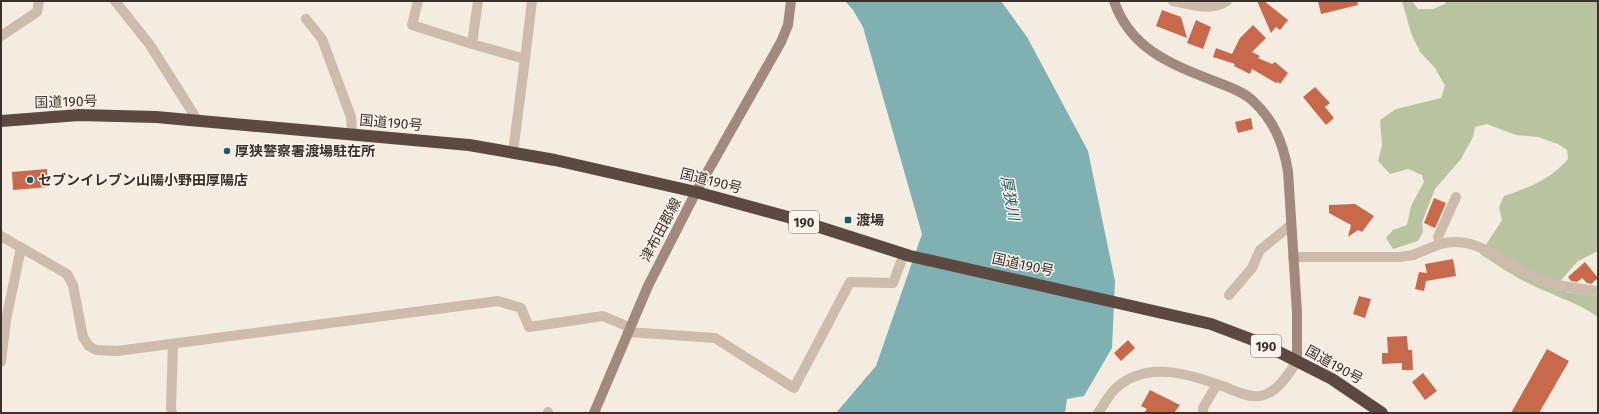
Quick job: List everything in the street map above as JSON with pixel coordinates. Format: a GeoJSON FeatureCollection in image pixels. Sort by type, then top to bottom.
{"type":"FeatureCollection","features":[{"type":"Feature","properties":{"kind":"highway","name":"国道190号"},"geometry":{"type":"LineString","coordinates":[[1,121],[79,115],[156,117],[461,144],[513,152],[696,192],[788,216],[907,255],[1139,306],[1211,324],[1261,343],[1332,379],[1382,413]]}},
{"type":"Feature","properties":{"kind":"main road","name":"津布田郡線"},"geometry":{"type":"LineString","coordinates":[[594,413],[628,329],[648,286],[696,192],[781,42],[788,25],[791,1]]}},
{"type":"Feature","properties":{"kind":"main road"},"geometry":{"type":"LineString","coordinates":[[1114,1],[1118,13],[1126,27],[1143,46],[1182,68],[1233,88],[1251,99],[1266,115],[1277,131],[1284,149],[1288,171],[1297,312],[1297,361]]}},
{"type":"Feature","properties":{"kind":"street"},"geometry":{"type":"LineString","coordinates":[[1,36],[37,12],[39,1]]}},
{"type":"Feature","properties":{"kind":"street"},"geometry":{"type":"LineString","coordinates":[[115,1],[150,45],[198,121]]}},
{"type":"Feature","properties":{"kind":"street"},"geometry":{"type":"LineString","coordinates":[[418,1],[412,25],[525,59]]}},
{"type":"Feature","properties":{"kind":"street"},"geometry":{"type":"LineString","coordinates":[[472,44],[478,1]]}},
{"type":"Feature","properties":{"kind":"street"},"geometry":{"type":"LineString","coordinates":[[513,152],[532,1]]}},
{"type":"Feature","properties":{"kind":"street"},"geometry":{"type":"LineString","coordinates":[[1173,1],[1205,7],[1216,7],[1227,1]]}},
{"type":"Feature","properties":{"kind":"street"},"geometry":{"type":"LineString","coordinates":[[306,19],[322,39],[351,117],[352,134]]}},
{"type":"Feature","properties":{"kind":"street"},"geometry":{"type":"LineString","coordinates":[[1440,244],[1438,237],[1456,197]]}},
{"type":"Feature","properties":{"kind":"street"},"geometry":{"type":"LineString","coordinates":[[1229,295],[1252,268],[1260,250],[1291,225]]}},
{"type":"Feature","properties":{"kind":"street"},"geometry":{"type":"LineString","coordinates":[[1,236],[67,274],[73,285],[83,337],[89,346],[96,350],[105,351],[173,344],[498,301],[521,308],[529,327],[603,316],[628,329],[715,338],[794,388],[850,282],[893,283],[907,255]]}},
{"type":"Feature","properties":{"kind":"street"},"geometry":{"type":"LineString","coordinates":[[1293,257],[1400,257],[1413,255],[1440,244],[1459,241],[1470,243],[1495,253],[1538,279],[1578,289],[1598,291]]}},
{"type":"Feature","properties":{"kind":"street"},"geometry":{"type":"LineString","coordinates":[[1,362],[6,320],[21,248]]}},
{"type":"Feature","properties":{"kind":"street"},"geometry":{"type":"LineString","coordinates":[[172,413],[173,344]]}},
{"type":"Feature","properties":{"kind":"street"},"geometry":{"type":"LineString","coordinates":[[1098,413],[1115,388],[1134,376],[1153,371],[1174,372],[1189,375],[1249,396],[1260,396],[1274,390],[1285,379],[1297,361]]}},
{"type":"Feature","properties":{"kind":"street"},"geometry":{"type":"LineString","coordinates":[[1203,413],[1203,408],[1217,384]]}},
{"type":"Feature","properties":{"kind":"green space"},"geometry":{"type":"Polygon","coordinates":[[[1402,1],[1412,1],[1418,9],[1433,9],[1445,4],[1446,1],[1598,1],[1598,251],[1578,261],[1561,280],[1566,292],[1598,296],[1598,317],[1573,303],[1522,280],[1480,254],[1502,220],[1499,207],[1504,196],[1539,182],[1554,172],[1568,159],[1567,150],[1558,144],[1538,137],[1516,135],[1487,124],[1475,127],[1473,137],[1461,159],[1435,189],[1422,222],[1423,232],[1418,241],[1393,249],[1386,238],[1393,230],[1407,225],[1411,206],[1424,182],[1422,175],[1408,169],[1390,174],[1378,161],[1382,145],[1380,120],[1396,109],[1441,98],[1445,86],[1435,68],[1420,52],[1411,33],[1402,1]]]}},
{"type":"Feature","properties":{"kind":"water","name":"厚狭川"},"geometry":{"type":"Polygon","coordinates":[[[845,1],[1001,1],[1027,37],[1088,151],[1115,281],[1112,348],[1084,396],[1067,399],[1065,413],[836,413],[876,366],[922,234],[863,27],[853,10],[845,1]]]}},
{"type":"Feature","properties":{"kind":"building"},"geometry":{"type":"Polygon","coordinates":[[[1257,1],[1264,1],[1288,20],[1280,30],[1276,27],[1271,33],[1257,1]]]}},
{"type":"Feature","properties":{"kind":"building"},"geometry":{"type":"Polygon","coordinates":[[[1318,1],[1357,1],[1358,5],[1321,14],[1318,1]]]}},
{"type":"Feature","properties":{"kind":"building"},"geometry":{"type":"Polygon","coordinates":[[[1162,10],[1181,17],[1187,38],[1156,26],[1162,10]]]}},
{"type":"Feature","properties":{"kind":"building"},"geometry":{"type":"Polygon","coordinates":[[[1196,20],[1211,27],[1203,49],[1187,43],[1196,20]]]}},
{"type":"Feature","properties":{"kind":"building"},"geometry":{"type":"Polygon","coordinates":[[[1253,25],[1266,38],[1252,52],[1260,56],[1258,58],[1272,64],[1275,62],[1288,73],[1280,84],[1252,69],[1250,74],[1234,66],[1235,64],[1213,57],[1216,48],[1232,54],[1240,38],[1253,25]]]}},
{"type":"Feature","properties":{"kind":"building"},"geometry":{"type":"Polygon","coordinates":[[[1315,87],[1330,103],[1325,107],[1334,118],[1326,125],[1303,97],[1315,87]]]}},
{"type":"Feature","properties":{"kind":"building"},"geometry":{"type":"Polygon","coordinates":[[[1251,118],[1253,129],[1238,133],[1235,122],[1251,118]]]}},
{"type":"Feature","properties":{"kind":"building","name":"セブンイレブン山陽小野田厚陽店"},"geometry":{"type":"Polygon","coordinates":[[[47,169],[48,187],[13,190],[12,172],[47,169]]]}},
{"type":"Feature","properties":{"kind":"building"},"geometry":{"type":"Polygon","coordinates":[[[1434,198],[1446,203],[1435,228],[1424,223],[1434,198]]]}},
{"type":"Feature","properties":{"kind":"building"},"geometry":{"type":"Polygon","coordinates":[[[1355,204],[1374,216],[1362,232],[1358,230],[1348,237],[1351,225],[1329,213],[1329,205],[1355,204]]]}},
{"type":"Feature","properties":{"kind":"building"},"geometry":{"type":"Polygon","coordinates":[[[1453,259],[1456,276],[1426,281],[1424,291],[1415,289],[1419,272],[1427,273],[1425,264],[1453,259]]]}},
{"type":"Feature","properties":{"kind":"building"},"geometry":{"type":"Polygon","coordinates":[[[1585,262],[1598,278],[1591,284],[1587,283],[1582,278],[1577,282],[1571,281],[1568,277],[1585,262]]]}},
{"type":"Feature","properties":{"kind":"building"},"geometry":{"type":"Polygon","coordinates":[[[1359,296],[1371,299],[1365,318],[1353,314],[1359,296]]]}},
{"type":"Feature","properties":{"kind":"building"},"geometry":{"type":"Polygon","coordinates":[[[1407,336],[1408,350],[1412,350],[1413,370],[1402,370],[1402,363],[1382,364],[1382,353],[1388,353],[1387,337],[1407,336]]]}},
{"type":"Feature","properties":{"kind":"building"},"geometry":{"type":"Polygon","coordinates":[[[1128,340],[1135,348],[1121,361],[1114,353],[1128,340]]]}},
{"type":"Feature","properties":{"kind":"building"},"geometry":{"type":"Polygon","coordinates":[[[1547,349],[1569,361],[1539,413],[1511,413],[1547,349]]]}},
{"type":"Feature","properties":{"kind":"building"},"geometry":{"type":"Polygon","coordinates":[[[1423,373],[1437,391],[1425,400],[1412,382],[1423,373]]]}},
{"type":"Feature","properties":{"kind":"building"},"geometry":{"type":"Polygon","coordinates":[[[1150,390],[1180,405],[1174,413],[1144,413],[1147,409],[1141,406],[1150,390]]]}},
{"type":"Feature","properties":{"kind":"place","name":"厚狭警察署渡場駐在所"},"geometry":{"type":"Point","coordinates":[227,151]}},
{"type":"Feature","properties":{"kind":"place","name":"セブンイレブン山陽小野田厚陽店"},"geometry":{"type":"Point","coordinates":[30,180]}},
{"type":"Feature","properties":{"kind":"place","name":"渡場"},"geometry":{"type":"Point","coordinates":[848,220]}}]}
